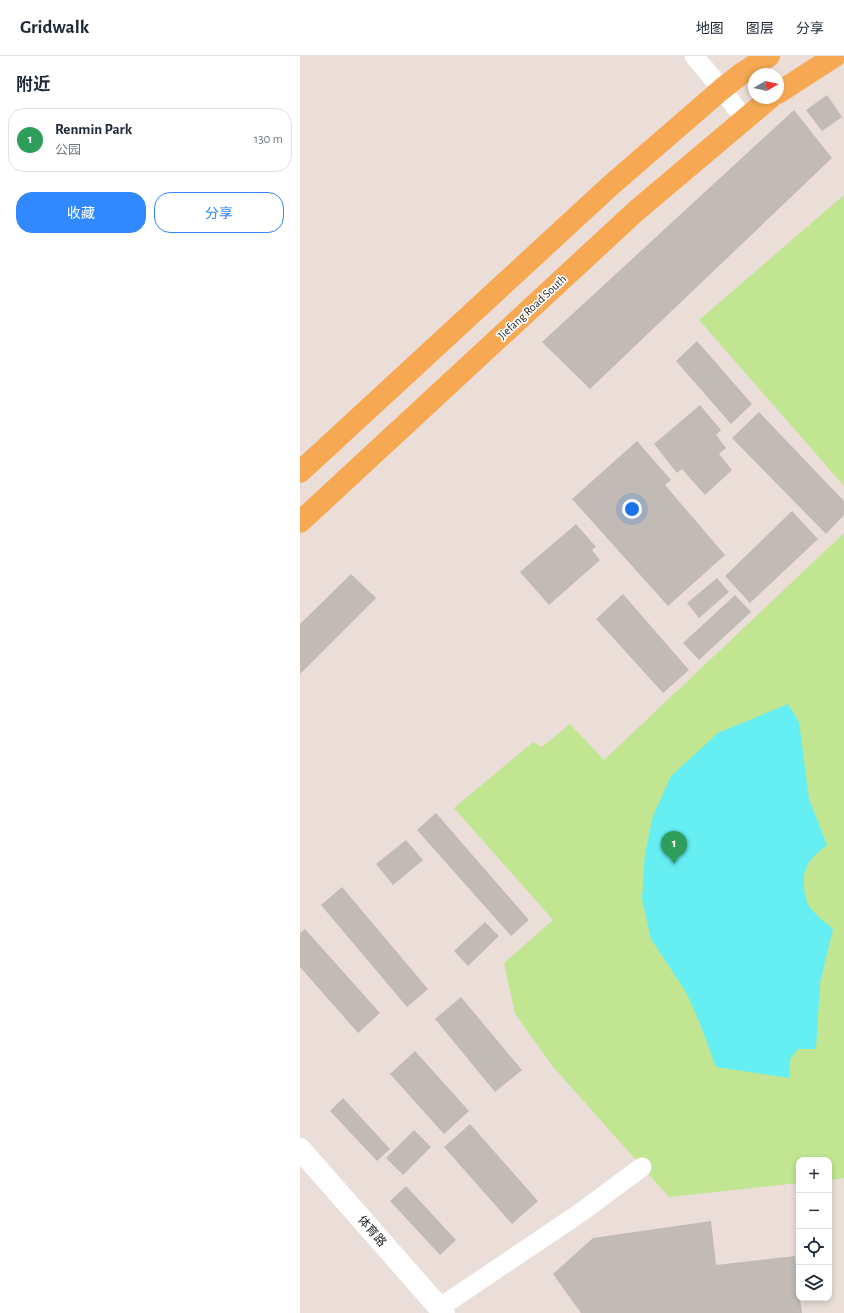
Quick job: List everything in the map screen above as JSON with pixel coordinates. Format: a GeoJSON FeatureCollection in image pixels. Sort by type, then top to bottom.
{"type":"FeatureCollection","features":[{"type":"Feature","properties":{"kind":"main road"},"geometry":{"type":"LineString","coordinates":[[300,472],[610,186],[722,89],[741,74],[769,56]]}},
{"type":"Feature","properties":{"kind":"main road"},"geometry":{"type":"LineString","coordinates":[[784,89],[835,56]]}},
{"type":"Feature","properties":{"kind":"main road","name":"Jiefang Road South"},"geometry":{"type":"LineString","coordinates":[[300,522],[636,211],[763,104]]}},
{"type":"Feature","properties":{"kind":"street"},"geometry":{"type":"LineString","coordinates":[[694,56],[722,89],[744,119]]}},
{"type":"Feature","properties":{"kind":"street","name":"体育路"},"geometry":{"type":"LineString","coordinates":[[300,1149],[442,1311]]}},
{"type":"Feature","properties":{"kind":"street"},"geometry":{"type":"LineString","coordinates":[[442,1311],[580,1214],[642,1167]]}},
{"type":"Feature","properties":{"kind":"green space"},"geometry":{"type":"Polygon","coordinates":[[[844,195],[844,486],[699,320],[844,195]]]}},
{"type":"Feature","properties":{"kind":"green space"},"geometry":{"type":"Polygon","coordinates":[[[844,533],[844,1178],[832,1180],[832,1157],[796,1157],[796,1183],[669,1197],[554,1068],[515,1014],[504,963],[553,920],[454,808],[533,742],[542,747],[570,724],[604,760],[844,533]]]}},
{"type":"Feature","properties":{"kind":"water"},"geometry":{"type":"Polygon","coordinates":[[[788,704],[799,722],[809,799],[827,845],[815,855],[807,865],[804,877],[805,893],[809,906],[818,917],[833,929],[820,983],[816,1049],[798,1049],[790,1059],[789,1078],[716,1067],[699,1021],[686,992],[651,939],[642,899],[645,854],[653,816],[671,776],[718,733],[788,704]]]}},
{"type":"Feature","properties":{"kind":"building"},"geometry":{"type":"Polygon","coordinates":[[[827,95],[842,117],[822,131],[806,110],[827,95]]]}},
{"type":"Feature","properties":{"kind":"building"},"geometry":{"type":"Polygon","coordinates":[[[794,110],[832,158],[590,389],[542,342],[794,110]]]}},
{"type":"Feature","properties":{"kind":"building"},"geometry":{"type":"Polygon","coordinates":[[[697,341],[752,404],[731,424],[676,361],[697,341]]]}},
{"type":"Feature","properties":{"kind":"building"},"geometry":{"type":"Polygon","coordinates":[[[700,405],[721,430],[716,435],[726,448],[719,454],[732,470],[705,495],[682,469],[677,473],[654,444],[700,405]]]}},
{"type":"Feature","properties":{"kind":"building"},"geometry":{"type":"Polygon","coordinates":[[[759,412],[844,501],[844,515],[826,534],[732,438],[759,412]]]}},
{"type":"Feature","properties":{"kind":"building"},"geometry":{"type":"Polygon","coordinates":[[[637,441],[671,480],[665,485],[725,555],[668,606],[572,499],[637,441]]]}},
{"type":"Feature","properties":{"kind":"building"},"geometry":{"type":"Polygon","coordinates":[[[792,511],[818,539],[750,603],[725,576],[792,511]]]}},
{"type":"Feature","properties":{"kind":"building"},"geometry":{"type":"Polygon","coordinates":[[[576,524],[596,547],[592,550],[600,560],[549,605],[520,572],[576,524]]]}},
{"type":"Feature","properties":{"kind":"building"},"geometry":{"type":"Polygon","coordinates":[[[351,574],[376,598],[300,674],[300,624],[351,574]]]}},
{"type":"Feature","properties":{"kind":"building"},"geometry":{"type":"Polygon","coordinates":[[[717,578],[729,592],[699,618],[687,603],[717,578]]]}},
{"type":"Feature","properties":{"kind":"building"},"geometry":{"type":"Polygon","coordinates":[[[623,594],[689,670],[663,693],[596,619],[623,594]]]}},
{"type":"Feature","properties":{"kind":"building"},"geometry":{"type":"Polygon","coordinates":[[[735,595],[751,612],[699,660],[683,643],[735,595]]]}},
{"type":"Feature","properties":{"kind":"building"},"geometry":{"type":"Polygon","coordinates":[[[436,813],[529,920],[511,936],[417,830],[436,813]]]}},
{"type":"Feature","properties":{"kind":"building"},"geometry":{"type":"Polygon","coordinates":[[[406,840],[423,860],[393,885],[376,864],[406,840]]]}},
{"type":"Feature","properties":{"kind":"building"},"geometry":{"type":"Polygon","coordinates":[[[342,887],[428,989],[407,1007],[321,905],[342,887]]]}},
{"type":"Feature","properties":{"kind":"building"},"geometry":{"type":"Polygon","coordinates":[[[485,922],[499,936],[468,966],[454,951],[485,922]]]}},
{"type":"Feature","properties":{"kind":"building"},"geometry":{"type":"Polygon","coordinates":[[[305,929],[380,1013],[358,1033],[300,967],[300,933],[305,929]]]}},
{"type":"Feature","properties":{"kind":"building"},"geometry":{"type":"Polygon","coordinates":[[[461,997],[522,1070],[495,1092],[435,1019],[461,997]]]}},
{"type":"Feature","properties":{"kind":"building"},"geometry":{"type":"Polygon","coordinates":[[[415,1051],[469,1111],[444,1134],[390,1074],[415,1051]]]}},
{"type":"Feature","properties":{"kind":"building"},"geometry":{"type":"Polygon","coordinates":[[[343,1098],[390,1149],[377,1161],[330,1111],[343,1098]]]}},
{"type":"Feature","properties":{"kind":"building"},"geometry":{"type":"Polygon","coordinates":[[[470,1124],[538,1201],[512,1224],[444,1147],[470,1124]]]}},
{"type":"Feature","properties":{"kind":"building"},"geometry":{"type":"Polygon","coordinates":[[[414,1130],[431,1147],[403,1175],[386,1158],[414,1130]]]}},
{"type":"Feature","properties":{"kind":"building"},"geometry":{"type":"Polygon","coordinates":[[[406,1186],[456,1240],[440,1255],[390,1201],[406,1186]]]}},
{"type":"Feature","properties":{"kind":"building"},"geometry":{"type":"Polygon","coordinates":[[[711,1221],[716,1265],[795,1256],[796,1301],[800,1301],[802,1313],[581,1313],[553,1274],[593,1238],[711,1221]]]}},
{"type":"Feature","properties":{"kind":"place","name":"Renmin Park"},"geometry":{"type":"Point","coordinates":[674,864]}}]}
